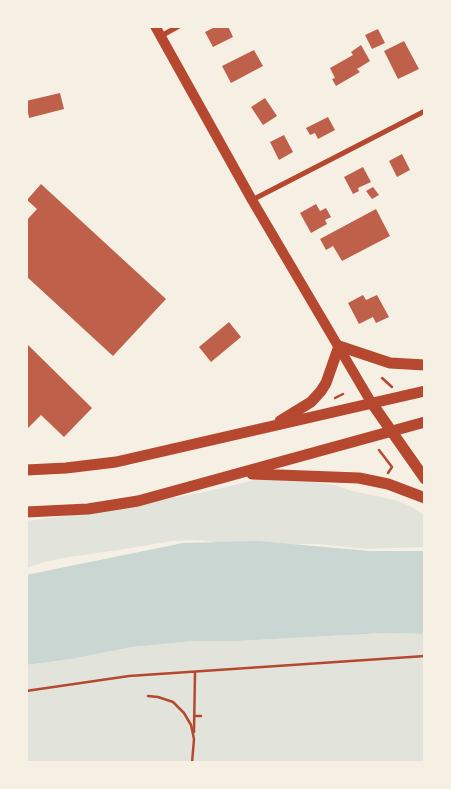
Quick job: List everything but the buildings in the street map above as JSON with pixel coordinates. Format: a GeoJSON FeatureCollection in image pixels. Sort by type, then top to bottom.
{"type":"FeatureCollection","features":[{"type":"Feature","properties":{"kind":"main road"},"geometry":{"type":"LineString","coordinates":[[155,26],[252,200],[372,402],[390,431],[425,479]]}},
{"type":"Feature","properties":{"kind":"main road"},"geometry":{"type":"LineString","coordinates":[[339,346],[386,362],[400,365],[425,365]]}},
{"type":"Feature","properties":{"kind":"main road"},"geometry":{"type":"LineString","coordinates":[[272,426],[308,404],[318,394],[326,382],[339,346]]}},
{"type":"Feature","properties":{"kind":"main road"},"geometry":{"type":"LineString","coordinates":[[26,470],[66,468],[116,462],[425,391]]}},
{"type":"Feature","properties":{"kind":"main road"},"geometry":{"type":"LineString","coordinates":[[26,512],[68,510],[120,504],[163,495],[425,422]]}},
{"type":"Feature","properties":{"kind":"main road"},"geometry":{"type":"LineString","coordinates":[[237,474],[359,478],[388,484],[425,498]]}},
{"type":"Feature","properties":{"kind":"street"},"geometry":{"type":"LineString","coordinates":[[161,36],[179,26]]}},
{"type":"Feature","properties":{"kind":"street"},"geometry":{"type":"LineString","coordinates":[[252,200],[425,111]]}},
{"type":"Feature","properties":{"kind":"path"},"geometry":{"type":"LineString","coordinates":[[382,378],[394,389]]}},
{"type":"Feature","properties":{"kind":"path"},"geometry":{"type":"LineString","coordinates":[[379,450],[394,466],[387,475]]}},
{"type":"Feature","properties":{"kind":"path"},"geometry":{"type":"LineString","coordinates":[[26,691],[104,679],[425,656]]}},
{"type":"Feature","properties":{"kind":"path"},"geometry":{"type":"LineString","coordinates":[[192,763],[195,673]]}},
{"type":"Feature","properties":{"kind":"path"},"geometry":{"type":"LineString","coordinates":[[148,696],[173,702],[184,713],[191,725],[194,739]]}},
{"type":"Feature","properties":{"kind":"path"},"geometry":{"type":"LineString","coordinates":[[194,716],[201,716]]}},
{"type":"Feature","properties":{"kind":"shaded area"},"geometry":{"type":"Polygon","coordinates":[[[272,476],[335,485],[352,491],[395,500],[410,506],[425,515],[425,547],[366,549],[318,544],[231,544],[197,540],[172,541],[63,558],[26,568],[26,521],[200,493],[272,476]]]}},
{"type":"Feature","properties":{"kind":"shaded area"},"geometry":{"type":"Polygon","coordinates":[[[258,541],[370,551],[425,551],[425,634],[384,633],[237,641],[193,641],[132,647],[71,659],[26,665],[26,575],[183,543],[258,541]]]}},
{"type":"Feature","properties":{"kind":"shaded area"},"geometry":{"type":"Polygon","coordinates":[[[384,633],[425,634],[425,763],[26,763],[26,665],[71,659],[132,647],[193,641],[237,641],[384,633]]]}}]}
